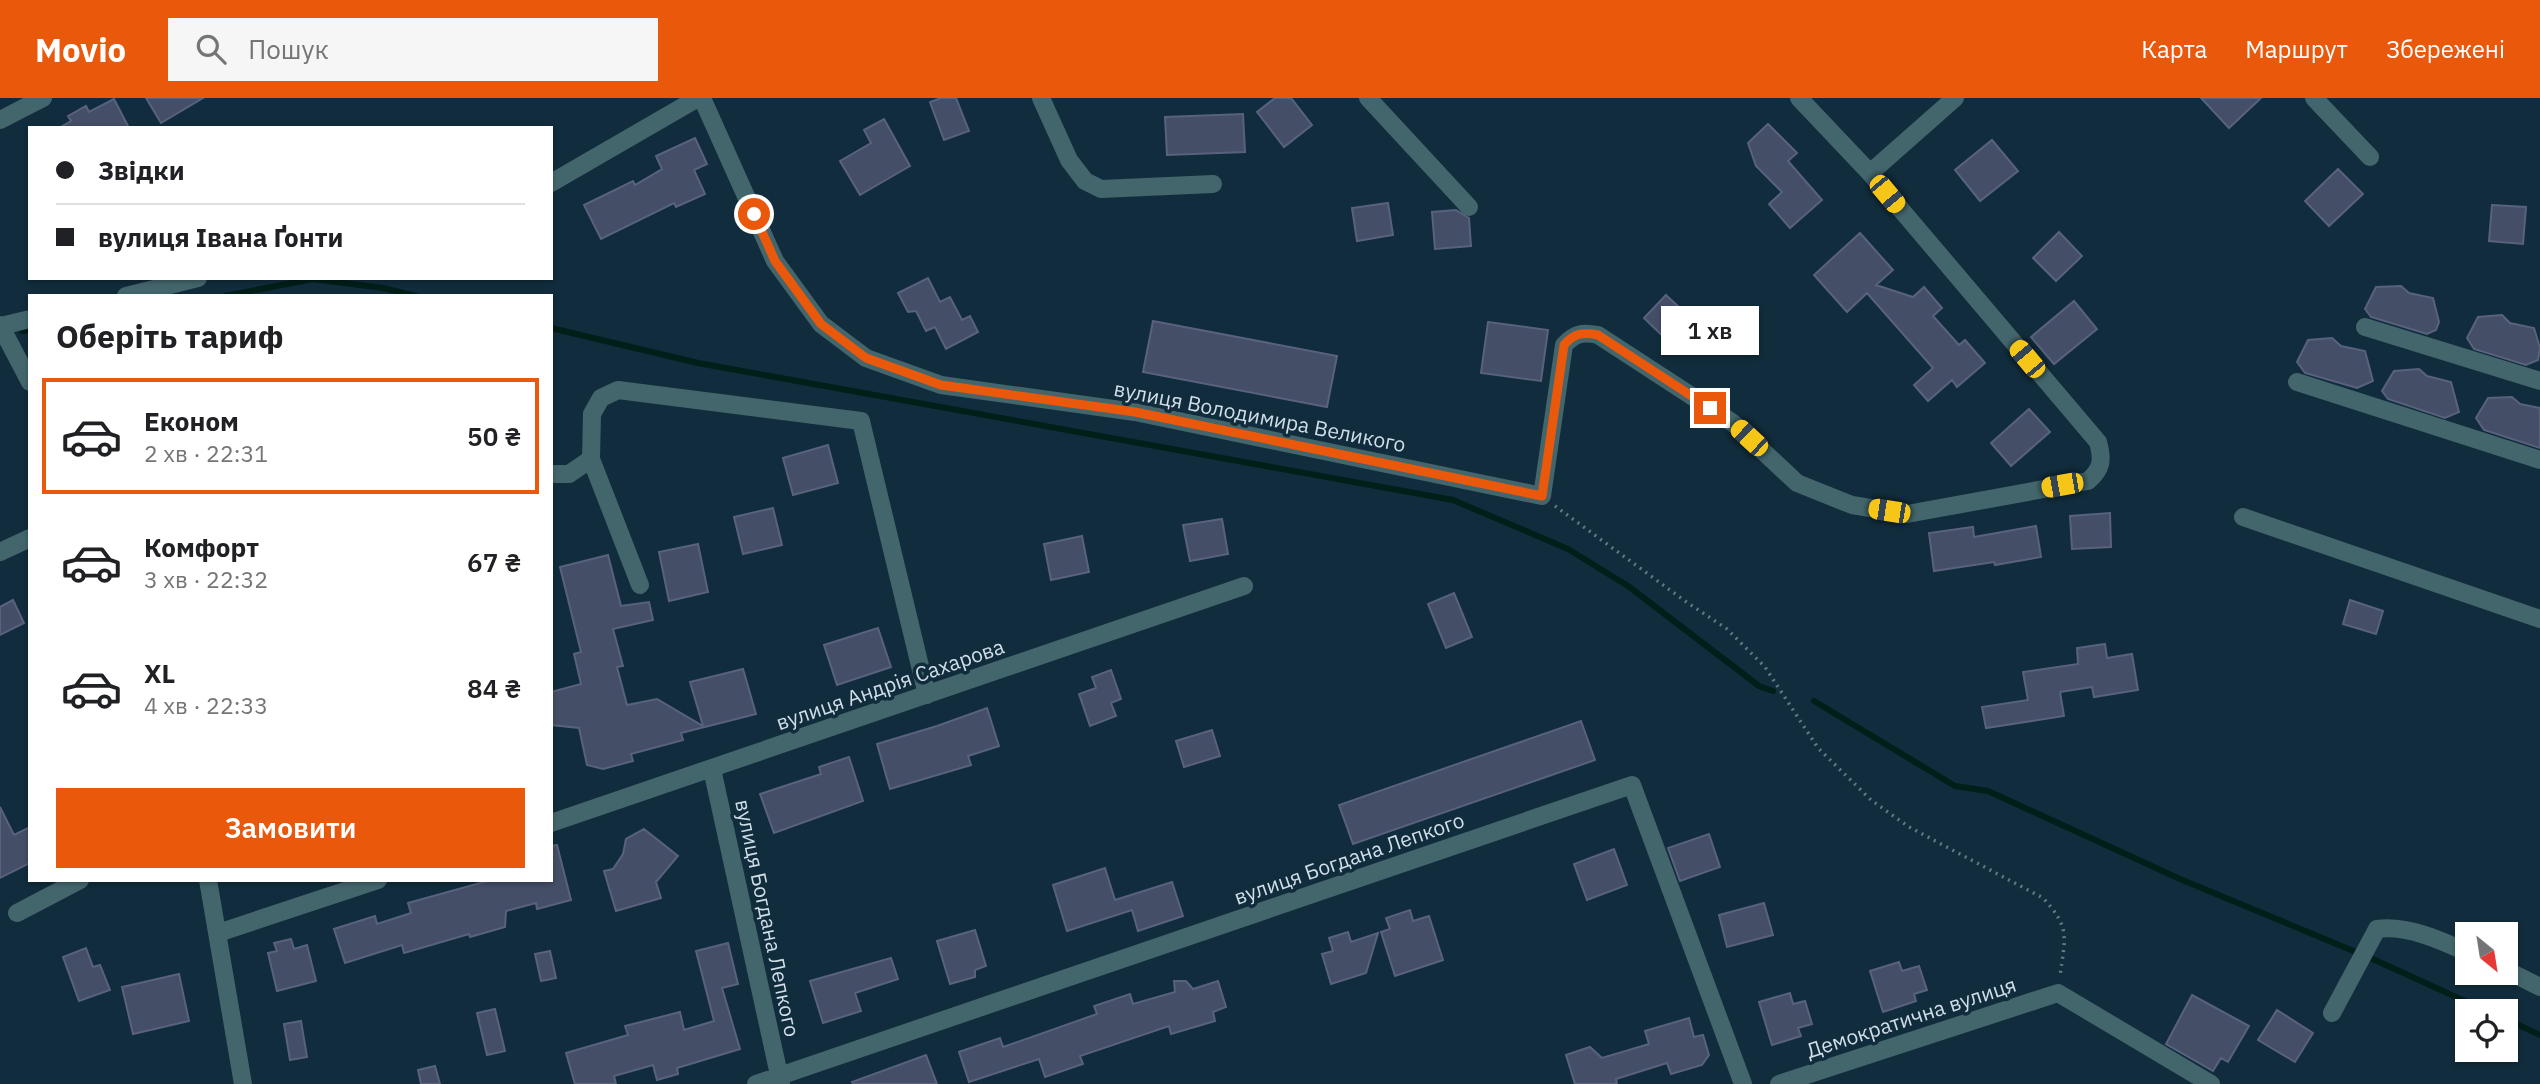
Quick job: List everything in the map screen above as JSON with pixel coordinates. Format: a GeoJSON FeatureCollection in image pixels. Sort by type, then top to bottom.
{"type":"FeatureCollection","features":[{"type":"Feature","properties":{"kind":"street"},"geometry":{"type":"LineString","coordinates":[[0,120],[43,98]]}},
{"type":"Feature","properties":{"kind":"street"},"geometry":{"type":"LineString","coordinates":[[553,182],[700,98]]}},
{"type":"Feature","properties":{"kind":"street","name":"вулиця Володимира Великого"},"geometry":{"type":"LineString","coordinates":[[700,98],[775,261],[821,324],[866,358],[941,385],[1135,412],[1542,496]]}},
{"type":"Feature","properties":{"kind":"street"},"geometry":{"type":"LineString","coordinates":[[1041,98],[1069,160],[1085,181],[1101,189],[1213,184]]}},
{"type":"Feature","properties":{"kind":"street"},"geometry":{"type":"LineString","coordinates":[[1368,98],[1469,207]]}},
{"type":"Feature","properties":{"kind":"street"},"geometry":{"type":"LineString","coordinates":[[1542,496],[1564,345],[1571,337],[1583,332],[1598,335],[1733,423],[1797,483],[1852,505],[1907,514],[2088,481],[2098,472],[2103,458],[2098,442],[1870,173],[1799,98]]}},
{"type":"Feature","properties":{"kind":"street"},"geometry":{"type":"LineString","coordinates":[[1870,173],[1955,98]]}},
{"type":"Feature","properties":{"kind":"street"},"geometry":{"type":"LineString","coordinates":[[2314,98],[2370,157]]}},
{"type":"Feature","properties":{"kind":"street"},"geometry":{"type":"LineString","coordinates":[[134,294],[190,280]]}},
{"type":"Feature","properties":{"kind":"street"},"geometry":{"type":"LineString","coordinates":[[28,319],[0,326],[28,378]]}},
{"type":"Feature","properties":{"kind":"street"},"geometry":{"type":"LineString","coordinates":[[2365,327],[2540,381]]}},
{"type":"Feature","properties":{"kind":"street"},"geometry":{"type":"LineString","coordinates":[[2297,382],[2540,460]]}},
{"type":"Feature","properties":{"kind":"street"},"geometry":{"type":"LineString","coordinates":[[640,585],[591,459],[592,414],[601,398],[618,390],[861,421],[927,695]]}},
{"type":"Feature","properties":{"kind":"street"},"geometry":{"type":"LineString","coordinates":[[553,474],[569,474],[591,459]]}},
{"type":"Feature","properties":{"kind":"street"},"geometry":{"type":"LineString","coordinates":[[2243,517],[2540,619]]}},
{"type":"Feature","properties":{"kind":"street"},"geometry":{"type":"LineString","coordinates":[[0,552],[28,539]]}},
{"type":"Feature","properties":{"kind":"street","name":"вулиця Андрія Сахарова"},"geometry":{"type":"LineString","coordinates":[[553,822],[1244,586]]}},
{"type":"Feature","properties":{"kind":"street","name":"вулиця Богдана Лепкого"},"geometry":{"type":"LineString","coordinates":[[712,769],[780,1080]]}},
{"type":"Feature","properties":{"kind":"street","name":"вулиця Богдана Лепкого"},"geometry":{"type":"LineString","coordinates":[[756,1084],[780,1080],[1632,785],[1742,1084]]}},
{"type":"Feature","properties":{"kind":"street"},"geometry":{"type":"LineString","coordinates":[[17,913],[76,882]]}},
{"type":"Feature","properties":{"kind":"street"},"geometry":{"type":"LineString","coordinates":[[208,882],[243,1084]]}},
{"type":"Feature","properties":{"kind":"street"},"geometry":{"type":"LineString","coordinates":[[218,933],[372,882]]}},
{"type":"Feature","properties":{"kind":"street"},"geometry":{"type":"LineString","coordinates":[[2332,1013],[2377,929],[2392,927],[2455,947]]}},
{"type":"Feature","properties":{"kind":"street"},"geometry":{"type":"LineString","coordinates":[[2518,976],[2540,987]]}},
{"type":"Feature","properties":{"kind":"street"},"geometry":{"type":"LineString","coordinates":[[2058,993],[2211,1084]]}},
{"type":"Feature","properties":{"kind":"street","name":"Демократична вулиця"},"geometry":{"type":"LineString","coordinates":[[1779,1084],[2058,993]]}},
{"type":"Feature","properties":{"kind":"path"},"geometry":{"type":"LineString","coordinates":[[1542,496],[1727,629],[1765,667],[1818,748],[1871,800],[1909,827],[2043,898],[2058,915],[2065,937],[2058,993]]}},
{"type":"Feature","properties":{"kind":"building"},"geometry":{"type":"Polygon","coordinates":[[[146,98],[203,98],[161,123],[146,98]]]}},
{"type":"Feature","properties":{"kind":"building"},"geometry":{"type":"Polygon","coordinates":[[[941,98],[956,98],[969,131],[944,140],[930,102],[941,98]]]}},
{"type":"Feature","properties":{"kind":"building"},"geometry":{"type":"Polygon","coordinates":[[[1275,98],[1291,98],[1312,125],[1284,147],[1257,112],[1275,98]]]}},
{"type":"Feature","properties":{"kind":"building"},"geometry":{"type":"Polygon","coordinates":[[[2201,98],[2261,98],[2229,128],[2201,98]]]}},
{"type":"Feature","properties":{"kind":"building"},"geometry":{"type":"Polygon","coordinates":[[[114,99],[128,126],[62,126],[71,121],[68,116],[86,106],[89,112],[114,99]]]}},
{"type":"Feature","properties":{"kind":"building"},"geometry":{"type":"Polygon","coordinates":[[[1243,114],[1245,152],[1167,155],[1165,117],[1243,114]]]}},
{"type":"Feature","properties":{"kind":"building"},"geometry":{"type":"Polygon","coordinates":[[[884,119],[910,166],[860,195],[840,161],[871,143],[864,130],[884,119]]]}},
{"type":"Feature","properties":{"kind":"building"},"geometry":{"type":"Polygon","coordinates":[[[1768,124],[1797,153],[1788,161],[1822,200],[1790,228],[1769,204],[1782,192],[1756,166],[1748,143],[1768,124]]]}},
{"type":"Feature","properties":{"kind":"building"},"geometry":{"type":"Polygon","coordinates":[[[695,138],[707,164],[694,170],[705,194],[676,207],[674,203],[601,239],[584,205],[633,181],[635,185],[662,169],[656,156],[695,138]]]}},
{"type":"Feature","properties":{"kind":"building"},"geometry":{"type":"Polygon","coordinates":[[[1992,140],[2018,171],[1980,201],[1955,170],[1992,140]]]}},
{"type":"Feature","properties":{"kind":"building"},"geometry":{"type":"Polygon","coordinates":[[[2338,169],[2363,194],[2329,226],[2305,201],[2338,169]]]}},
{"type":"Feature","properties":{"kind":"building"},"geometry":{"type":"Polygon","coordinates":[[[1388,203],[1393,235],[1357,241],[1352,208],[1388,203]]]}},
{"type":"Feature","properties":{"kind":"building"},"geometry":{"type":"Polygon","coordinates":[[[2492,205],[2526,207],[2523,244],[2489,241],[2492,205]]]}},
{"type":"Feature","properties":{"kind":"building"},"geometry":{"type":"Polygon","coordinates":[[[1456,210],[1469,218],[1471,246],[1435,249],[1432,212],[1456,210]]]}},
{"type":"Feature","properties":{"kind":"building"},"geometry":{"type":"Polygon","coordinates":[[[2059,232],[2082,256],[2056,281],[2033,258],[2059,232]]]}},
{"type":"Feature","properties":{"kind":"building"},"geometry":{"type":"Polygon","coordinates":[[[1860,233],[1893,270],[1876,285],[1913,297],[1924,287],[1942,308],[1933,316],[1959,345],[1965,340],[1985,363],[1957,387],[1952,380],[1928,401],[1914,385],[1933,368],[1867,293],[1847,312],[1814,275],[1860,233]]]}},
{"type":"Feature","properties":{"kind":"building"},"geometry":{"type":"Polygon","coordinates":[[[928,278],[940,302],[950,297],[962,320],[970,316],[978,332],[946,349],[935,327],[926,331],[916,311],[908,312],[898,293],[928,278]]]}},
{"type":"Feature","properties":{"kind":"building"},"geometry":{"type":"Polygon","coordinates":[[[2401,286],[2409,293],[2433,298],[2439,322],[2436,330],[2427,334],[2371,317],[2365,309],[2376,287],[2401,286]]]}},
{"type":"Feature","properties":{"kind":"building"},"geometry":{"type":"Polygon","coordinates":[[[1666,295],[1695,322],[1672,345],[1644,318],[1666,295]]]}},
{"type":"Feature","properties":{"kind":"building"},"geometry":{"type":"Polygon","coordinates":[[[2074,301],[2097,329],[2054,364],[2031,337],[2074,301]]]}},
{"type":"Feature","properties":{"kind":"building"},"geometry":{"type":"Polygon","coordinates":[[[2502,315],[2510,323],[2534,328],[2540,348],[2538,360],[2526,365],[2474,349],[2467,338],[2478,317],[2502,315]]]}},
{"type":"Feature","properties":{"kind":"building"},"geometry":{"type":"Polygon","coordinates":[[[1153,321],[1337,356],[1327,407],[1143,372],[1153,321]]]}},
{"type":"Feature","properties":{"kind":"building"},"geometry":{"type":"Polygon","coordinates":[[[1488,322],[1548,330],[1541,381],[1481,373],[1488,322]]]}},
{"type":"Feature","properties":{"kind":"building"},"geometry":{"type":"Polygon","coordinates":[[[2332,338],[2341,346],[2365,351],[2373,381],[2357,388],[2305,373],[2297,362],[2308,340],[2332,338]]]}},
{"type":"Feature","properties":{"kind":"building"},"geometry":{"type":"Polygon","coordinates":[[[2419,369],[2427,376],[2451,382],[2459,412],[2445,418],[2388,399],[2382,391],[2394,371],[2419,369]]]}},
{"type":"Feature","properties":{"kind":"building"},"geometry":{"type":"Polygon","coordinates":[[[2512,397],[2520,404],[2540,408],[2540,448],[2484,430],[2476,418],[2488,398],[2512,397]]]}},
{"type":"Feature","properties":{"kind":"building"},"geometry":{"type":"Polygon","coordinates":[[[2029,409],[2050,432],[2011,466],[1991,443],[2029,409]]]}},
{"type":"Feature","properties":{"kind":"building"},"geometry":{"type":"Polygon","coordinates":[[[828,445],[838,483],[793,495],[783,458],[828,445]]]}},
{"type":"Feature","properties":{"kind":"building"},"geometry":{"type":"Polygon","coordinates":[[[773,508],[782,545],[743,554],[734,517],[773,508]]]}},
{"type":"Feature","properties":{"kind":"building"},"geometry":{"type":"Polygon","coordinates":[[[2110,513],[2111,547],[2072,549],[2070,516],[2110,513]]]}},
{"type":"Feature","properties":{"kind":"building"},"geometry":{"type":"Polygon","coordinates":[[[1222,519],[1228,554],[1190,561],[1183,525],[1222,519]]]}},
{"type":"Feature","properties":{"kind":"building"},"geometry":{"type":"Polygon","coordinates":[[[2036,526],[2041,557],[1934,571],[1929,533],[1973,527],[1974,537],[2036,526]]]}},
{"type":"Feature","properties":{"kind":"building"},"geometry":{"type":"Polygon","coordinates":[[[1082,536],[1089,572],[1051,580],[1044,544],[1082,536]]]}},
{"type":"Feature","properties":{"kind":"building"},"geometry":{"type":"Polygon","coordinates":[[[698,544],[708,592],[669,601],[659,552],[698,544]]]}},
{"type":"Feature","properties":{"kind":"building"},"geometry":{"type":"Polygon","coordinates":[[[608,555],[621,606],[649,602],[653,620],[613,629],[623,666],[617,667],[627,705],[657,699],[703,726],[690,682],[743,669],[756,714],[681,733],[683,740],[631,754],[633,761],[603,769],[587,765],[579,728],[553,725],[553,691],[581,684],[574,654],[581,652],[560,567],[608,555]]]}},
{"type":"Feature","properties":{"kind":"building"},"geometry":{"type":"Polygon","coordinates":[[[1454,593],[1472,637],[1446,648],[1428,604],[1454,593]]]}},
{"type":"Feature","properties":{"kind":"building"},"geometry":{"type":"Polygon","coordinates":[[[13,600],[24,623],[0,635],[0,607],[13,600]]]}},
{"type":"Feature","properties":{"kind":"building"},"geometry":{"type":"Polygon","coordinates":[[[2350,600],[2383,611],[2376,634],[2343,624],[2350,600]]]}},
{"type":"Feature","properties":{"kind":"building"},"geometry":{"type":"Polygon","coordinates":[[[878,628],[891,667],[837,685],[824,645],[878,628]]]}},
{"type":"Feature","properties":{"kind":"building"},"geometry":{"type":"Polygon","coordinates":[[[2105,644],[2107,658],[2132,654],[2138,690],[2094,697],[2092,687],[2060,692],[2064,716],[1986,728],[1982,707],[2028,700],[2023,672],[2078,664],[2077,648],[2105,644]]]}},
{"type":"Feature","properties":{"kind":"building"},"geometry":{"type":"Polygon","coordinates":[[[1111,670],[1121,699],[1111,703],[1116,716],[1090,726],[1079,694],[1096,688],[1092,677],[1111,670]]]}},
{"type":"Feature","properties":{"kind":"building"},"geometry":{"type":"Polygon","coordinates":[[[987,708],[999,746],[968,756],[971,765],[890,789],[877,744],[987,708]]]}},
{"type":"Feature","properties":{"kind":"building"},"geometry":{"type":"Polygon","coordinates":[[[1581,721],[1595,760],[1353,844],[1339,805],[1581,721]]]}},
{"type":"Feature","properties":{"kind":"building"},"geometry":{"type":"Polygon","coordinates":[[[1212,730],[1220,756],[1184,767],[1176,741],[1212,730]]]}},
{"type":"Feature","properties":{"kind":"building"},"geometry":{"type":"Polygon","coordinates":[[[849,757],[863,801],[774,833],[760,794],[821,774],[819,767],[849,757]]]}},
{"type":"Feature","properties":{"kind":"building"},"geometry":{"type":"Polygon","coordinates":[[[0,807],[14,835],[28,828],[28,864],[0,878],[0,807]]]}},
{"type":"Feature","properties":{"kind":"building"},"geometry":{"type":"Polygon","coordinates":[[[644,829],[678,856],[656,882],[661,898],[616,911],[604,871],[613,869],[623,854],[626,839],[644,829]]]}},
{"type":"Feature","properties":{"kind":"building"},"geometry":{"type":"Polygon","coordinates":[[[1709,834],[1720,867],[1680,881],[1668,848],[1709,834]]]}},
{"type":"Feature","properties":{"kind":"building"},"geometry":{"type":"Polygon","coordinates":[[[557,845],[571,900],[537,909],[536,903],[506,911],[505,927],[470,937],[469,934],[404,953],[402,945],[345,963],[334,929],[375,916],[377,924],[411,913],[408,903],[484,882],[553,882],[553,846],[557,845]]]}},
{"type":"Feature","properties":{"kind":"building"},"geometry":{"type":"Polygon","coordinates":[[[1614,849],[1627,885],[1587,900],[1574,864],[1614,849]]]}},
{"type":"Feature","properties":{"kind":"building"},"geometry":{"type":"Polygon","coordinates":[[[1105,868],[1115,900],[1172,882],[1183,916],[1138,931],[1132,910],[1067,931],[1053,885],[1105,868]]]}},
{"type":"Feature","properties":{"kind":"building"},"geometry":{"type":"Polygon","coordinates":[[[1764,903],[1773,935],[1727,947],[1719,915],[1764,903]]]}},
{"type":"Feature","properties":{"kind":"building"},"geometry":{"type":"Polygon","coordinates":[[[1410,910],[1413,921],[1429,916],[1443,960],[1395,976],[1381,932],[1390,929],[1386,918],[1410,910]]]}},
{"type":"Feature","properties":{"kind":"building"},"geometry":{"type":"Polygon","coordinates":[[[975,930],[986,966],[975,970],[975,977],[950,984],[937,941],[975,930]]]}},
{"type":"Feature","properties":{"kind":"building"},"geometry":{"type":"Polygon","coordinates":[[[1348,932],[1351,942],[1378,933],[1366,973],[1331,984],[1322,954],[1333,951],[1329,938],[1348,932]]]}},
{"type":"Feature","properties":{"kind":"building"},"geometry":{"type":"Polygon","coordinates":[[[291,939],[294,949],[307,945],[316,981],[277,991],[268,953],[277,951],[274,943],[291,939]]]}},
{"type":"Feature","properties":{"kind":"building"},"geometry":{"type":"Polygon","coordinates":[[[728,943],[738,984],[722,988],[740,1049],[677,1068],[678,1074],[657,1080],[653,1065],[614,1076],[616,1084],[575,1084],[566,1053],[628,1035],[625,1026],[680,1012],[684,1030],[714,1021],[696,951],[728,943]]]}},
{"type":"Feature","properties":{"kind":"building"},"geometry":{"type":"Polygon","coordinates":[[[86,948],[93,967],[100,965],[110,990],[79,1001],[63,957],[86,948]]]}},
{"type":"Feature","properties":{"kind":"building"},"geometry":{"type":"Polygon","coordinates":[[[550,951],[556,978],[541,981],[535,954],[550,951]]]}},
{"type":"Feature","properties":{"kind":"building"},"geometry":{"type":"Polygon","coordinates":[[[891,958],[898,979],[855,993],[861,1011],[823,1023],[810,981],[891,958]]]}},
{"type":"Feature","properties":{"kind":"building"},"geometry":{"type":"Polygon","coordinates":[[[1899,962],[1902,971],[1919,966],[1927,990],[1914,994],[1916,1001],[1883,1012],[1870,971],[1899,962]]]}},
{"type":"Feature","properties":{"kind":"building"},"geometry":{"type":"Polygon","coordinates":[[[179,974],[189,1021],[133,1034],[122,987],[179,974]]]}},
{"type":"Feature","properties":{"kind":"building"},"geometry":{"type":"Polygon","coordinates":[[[1174,981],[1186,981],[1193,989],[1218,981],[1226,1007],[1213,1012],[1215,1021],[1171,1034],[1169,1026],[1080,1056],[1083,1064],[1045,1077],[1039,1059],[969,1082],[959,1052],[1000,1038],[1003,1047],[1097,1014],[1094,1006],[1130,994],[1133,1004],[1175,992],[1174,981]]]}},
{"type":"Feature","properties":{"kind":"building"},"geometry":{"type":"Polygon","coordinates":[[[1790,993],[1793,1004],[1805,1001],[1812,1024],[1798,1028],[1801,1036],[1772,1045],[1759,1002],[1790,993]]]}},
{"type":"Feature","properties":{"kind":"building"},"geometry":{"type":"Polygon","coordinates":[[[2192,995],[2249,1026],[2228,1062],[2221,1058],[2213,1071],[2166,1044],[2192,995]]]}},
{"type":"Feature","properties":{"kind":"building"},"geometry":{"type":"Polygon","coordinates":[[[495,1009],[505,1051],[487,1055],[477,1013],[495,1009]]]}},
{"type":"Feature","properties":{"kind":"building"},"geometry":{"type":"Polygon","coordinates":[[[2277,1010],[2313,1033],[2295,1062],[2258,1040],[2277,1010]]]}},
{"type":"Feature","properties":{"kind":"building"},"geometry":{"type":"Polygon","coordinates":[[[1689,1018],[1694,1037],[1703,1035],[1709,1055],[1702,1065],[1671,1074],[1667,1063],[1616,1079],[1617,1084],[1575,1084],[1566,1055],[1590,1047],[1602,1058],[1649,1044],[1645,1031],[1689,1018]]]}},
{"type":"Feature","properties":{"kind":"building"},"geometry":{"type":"Polygon","coordinates":[[[301,1021],[307,1057],[290,1060],[284,1024],[301,1021]]]}},
{"type":"Feature","properties":{"kind":"building"},"geometry":{"type":"Polygon","coordinates":[[[926,1055],[937,1084],[852,1082],[926,1055]]]}},
{"type":"Feature","properties":{"kind":"building"},"geometry":{"type":"Polygon","coordinates":[[[435,1066],[440,1084],[421,1084],[418,1070],[435,1066]]]}},
{"type":"Feature","properties":{"kind":"waterway"},"geometry":{"type":"LineString","coordinates":[[235,294],[308,280]]}},
{"type":"Feature","properties":{"kind":"waterway"},"geometry":{"type":"LineString","coordinates":[[321,280],[408,294]]}},
{"type":"Feature","properties":{"kind":"waterway"},"geometry":{"type":"LineString","coordinates":[[553,328],[698,363],[1453,500],[1568,549],[1628,586],[1759,686],[1773,691]]}},
{"type":"Feature","properties":{"kind":"waterway"},"geometry":{"type":"LineString","coordinates":[[22,331],[28,330]]}},
{"type":"Feature","properties":{"kind":"waterway"},"geometry":{"type":"LineString","coordinates":[[1814,701],[1955,786],[1988,791],[2180,879],[2375,960],[2460,999]]}},
{"type":"Feature","properties":{"kind":"waterway"},"geometry":{"type":"LineString","coordinates":[[2518,1025],[2540,1035]]}},
{"type":"Feature","properties":{"kind":"route"},"geometry":{"type":"LineString","coordinates":[[754,214],[775,261],[821,324],[866,358],[941,385],[1135,412],[1542,496],[1564,345],[1571,337],[1583,332],[1598,335],[1710,408]]}}]}
